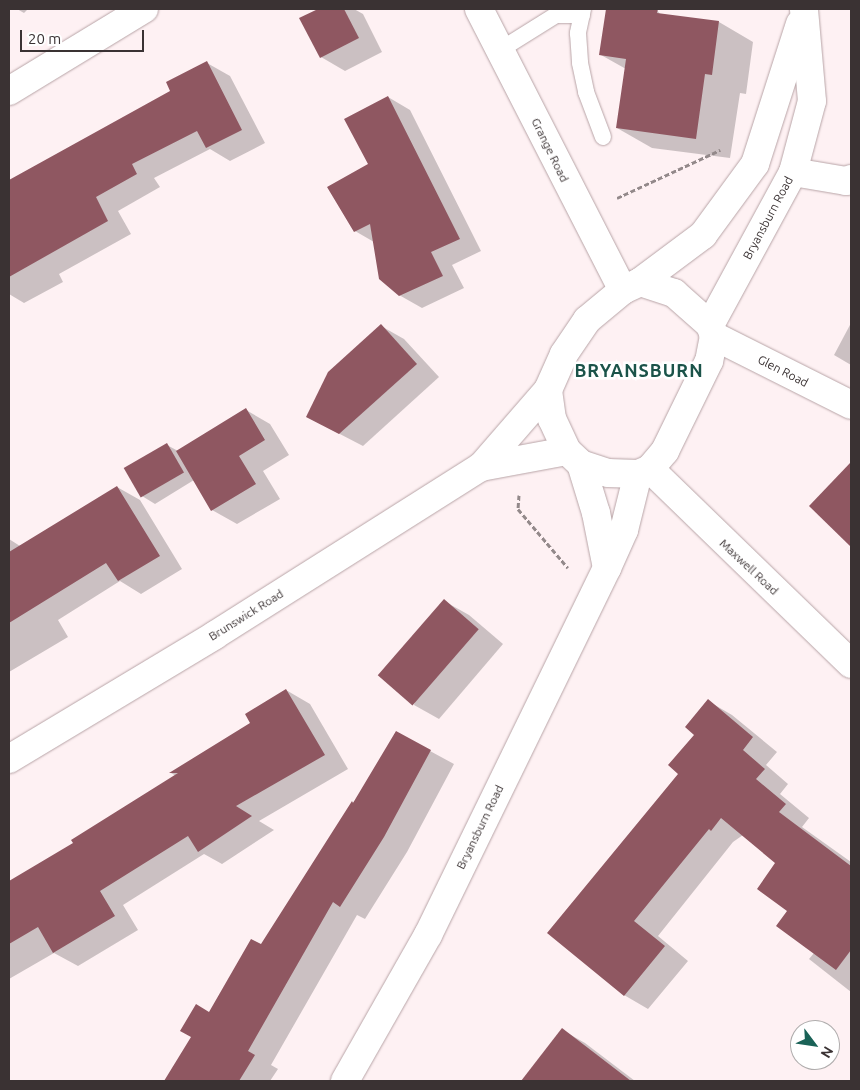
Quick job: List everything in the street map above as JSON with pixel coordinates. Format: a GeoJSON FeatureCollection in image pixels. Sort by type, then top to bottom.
{"type":"FeatureCollection","features":[{"type":"Feature","properties":{"kind":"main road"},"geometry":{"type":"LineString","coordinates":[[9,91],[144,9]]}},
{"type":"Feature","properties":{"kind":"main road","name":"Grange Road"},"geometry":{"type":"LineString","coordinates":[[479,9],[582,214],[632,286]]}},
{"type":"Feature","properties":{"kind":"main road","name":"Bryansburn Road"},"geometry":{"type":"LineString","coordinates":[[632,286],[703,235],[755,164],[803,12]]}},
{"type":"Feature","properties":{"kind":"main road","name":"Bryansburn Road"},"geometry":{"type":"LineString","coordinates":[[712,330],[793,172],[812,101],[803,12]]}},
{"type":"Feature","properties":{"kind":"main road"},"geometry":{"type":"LineString","coordinates":[[793,172],[846,181],[851,180]]}},
{"type":"Feature","properties":{"kind":"main road"},"geometry":{"type":"LineString","coordinates":[[574,457],[608,474],[644,471],[665,451],[710,361],[712,330],[674,293],[632,286],[587,320],[564,354],[548,390],[552,419],[574,457],[596,513],[602,579]]}},
{"type":"Feature","properties":{"kind":"main road","name":"Glen Road"},"geometry":{"type":"LineString","coordinates":[[712,330],[851,406]]}},
{"type":"Feature","properties":{"kind":"main road","name":"Brunswick Road"},"geometry":{"type":"LineString","coordinates":[[9,760],[215,635],[481,467],[548,390]]}},
{"type":"Feature","properties":{"kind":"main road","name":"Brunswick Road"},"geometry":{"type":"LineString","coordinates":[[481,467],[522,458],[574,457]]}},
{"type":"Feature","properties":{"kind":"main road","name":"Bryansburn Road"},"geometry":{"type":"LineString","coordinates":[[344,1081],[428,935],[602,579],[624,530],[644,471]]}},
{"type":"Feature","properties":{"kind":"main road","name":"Maxwell Road"},"geometry":{"type":"LineString","coordinates":[[644,471],[851,664]]}},
{"type":"Feature","properties":{"kind":"lane"},"geometry":{"type":"LineString","coordinates":[[500,50],[556,15],[582,12],[578,33],[580,63],[586,92],[602,137]]}},
{"type":"Feature","properties":{"kind":"path"},"geometry":{"type":"LineString","coordinates":[[582,214],[766,129]]}},
{"type":"Feature","properties":{"kind":"path"},"geometry":{"type":"LineString","coordinates":[[522,458],[518,508],[565,566],[602,579]]}},
{"type":"Feature","properties":{"kind":"building"},"geometry":{"type":"Polygon","coordinates":[[[318,9],[344,9],[359,38],[320,58],[299,18],[318,9]]]}},
{"type":"Feature","properties":{"kind":"building"},"geometry":{"type":"Polygon","coordinates":[[[606,9],[658,9],[657,13],[719,21],[712,75],[705,74],[696,139],[616,128],[626,59],[599,55],[606,9]]]}},
{"type":"Feature","properties":{"kind":"building"},"geometry":{"type":"Polygon","coordinates":[[[207,61],[242,130],[206,148],[197,131],[132,164],[137,174],[96,197],[108,221],[9,277],[9,180],[170,91],[166,82],[207,61]]]}},
{"type":"Feature","properties":{"kind":"building"},"geometry":{"type":"Polygon","coordinates":[[[388,96],[460,239],[431,252],[443,276],[399,296],[379,279],[370,224],[354,232],[327,187],[368,164],[344,119],[388,96]]]}},
{"type":"Feature","properties":{"kind":"building"},"geometry":{"type":"Polygon","coordinates":[[[381,324],[417,364],[339,434],[306,417],[328,372],[381,324]]]}},
{"type":"Feature","properties":{"kind":"building"},"geometry":{"type":"Polygon","coordinates":[[[246,408],[265,440],[239,456],[256,484],[211,511],[176,451],[246,408]]]}},
{"type":"Feature","properties":{"kind":"building"},"geometry":{"type":"Polygon","coordinates":[[[167,443],[184,472],[141,497],[124,468],[167,443]]]}},
{"type":"Feature","properties":{"kind":"building"},"geometry":{"type":"Polygon","coordinates":[[[851,462],[851,547],[809,506],[851,462]]]}},
{"type":"Feature","properties":{"kind":"building"},"geometry":{"type":"Polygon","coordinates":[[[117,486],[160,556],[118,581],[106,563],[9,623],[9,552],[117,486]]]}},
{"type":"Feature","properties":{"kind":"building"},"geometry":{"type":"Polygon","coordinates":[[[444,599],[479,629],[412,705],[378,675],[444,599]]]}},
{"type":"Feature","properties":{"kind":"building"},"geometry":{"type":"Polygon","coordinates":[[[286,689],[325,755],[236,806],[252,816],[198,852],[188,836],[100,891],[115,916],[53,953],[38,927],[9,944],[9,881],[73,843],[71,840],[178,773],[169,773],[250,723],[245,714],[286,689]]]}},
{"type":"Feature","properties":{"kind":"building"},"geometry":{"type":"Polygon","coordinates":[[[708,699],[753,737],[743,750],[765,769],[756,779],[786,804],[779,812],[851,866],[851,950],[836,970],[776,926],[787,911],[757,889],[775,863],[721,818],[711,831],[709,829],[634,921],[665,946],[624,996],[547,933],[678,774],[668,765],[694,735],[685,727],[708,699]]]}},
{"type":"Feature","properties":{"kind":"building"},"geometry":{"type":"Polygon","coordinates":[[[396,731],[431,750],[384,837],[340,907],[333,902],[248,1051],[255,1055],[239,1081],[164,1081],[191,1037],[180,1031],[196,1004],[209,1012],[251,939],[261,944],[352,801],[353,803],[396,731]]]}},
{"type":"Feature","properties":{"kind":"building"},"geometry":{"type":"Polygon","coordinates":[[[562,1028],[631,1081],[521,1081],[562,1028]]]}},
{"type":"Feature","properties":{"kind":"district","name":"BRYANSBURN"},"geometry":{"type":"Point","coordinates":[639,370]}}]}
